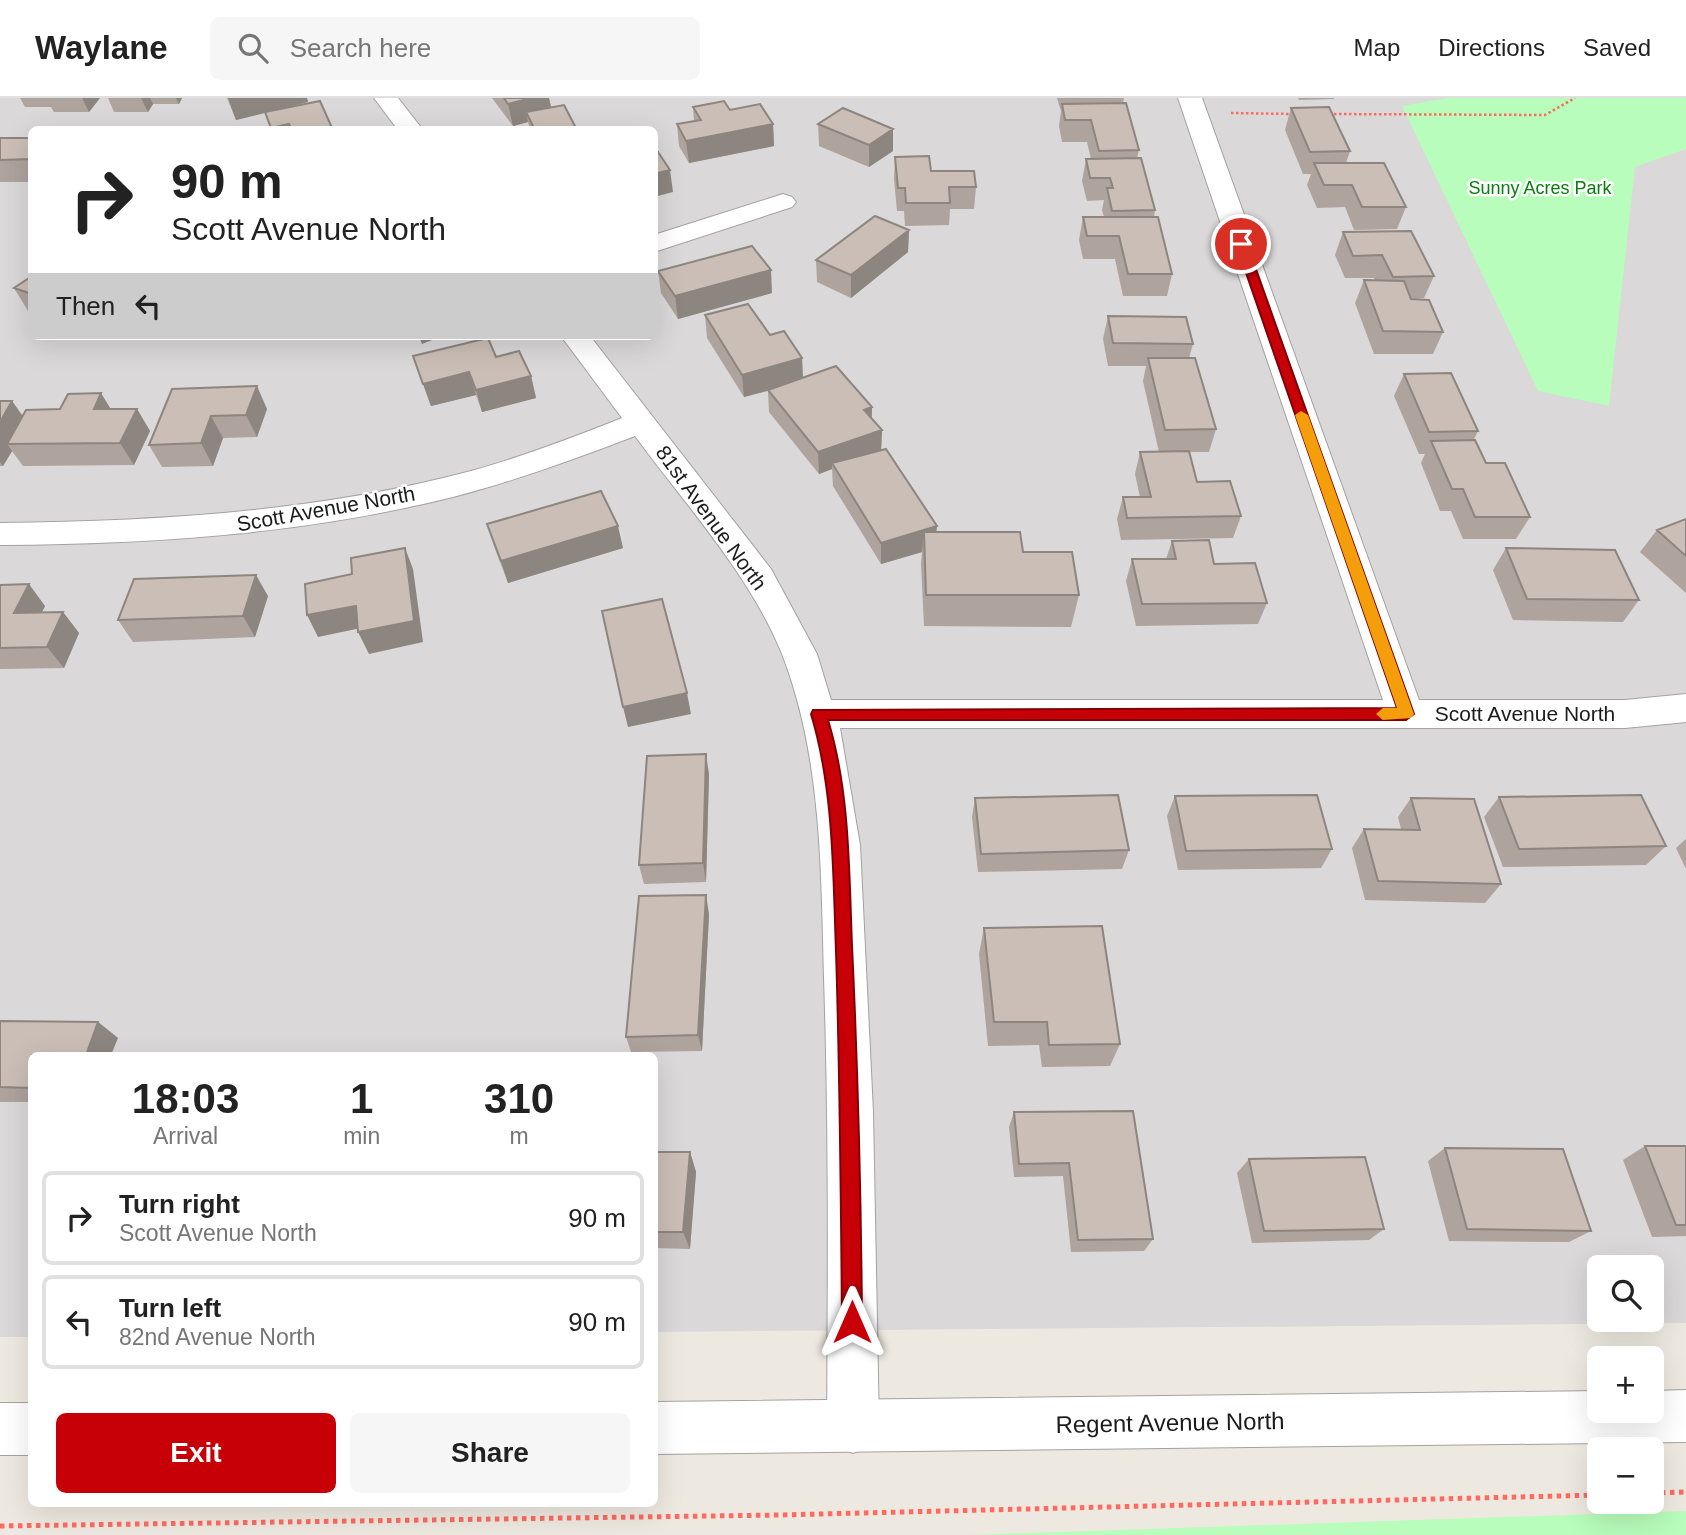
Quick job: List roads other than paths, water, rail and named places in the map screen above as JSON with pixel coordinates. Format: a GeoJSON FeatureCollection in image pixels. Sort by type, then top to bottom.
{"type":"FeatureCollection","features":[{"type":"Feature","properties":{"kind":"street"},"geometry":{"type":"LineString","coordinates":[[386,98],[408,126]]}},
{"type":"Feature","properties":{"kind":"street"},"geometry":{"type":"LineString","coordinates":[[1193,105],[1406,714]]}},
{"type":"Feature","properties":{"kind":"street"},"geometry":{"type":"LineString","coordinates":[[658,243],[783,202]]}},
{"type":"Feature","properties":{"kind":"street","name":"81st Avenue North"},"geometry":{"type":"LineString","coordinates":[[578,340],[759,578],[799,654],[827,741],[840,845],[850,1112],[853,1427]]}},
{"type":"Feature","properties":{"kind":"street","name":"Scott Avenue North"},"geometry":{"type":"LineString","coordinates":[[0,534],[99,534],[219,527],[339,511],[456,486],[564,451],[641,422]]}},
{"type":"Feature","properties":{"kind":"street","name":"Scott Avenue North"},"geometry":{"type":"LineString","coordinates":[[818,714],[1625,714],[1686,708]]}},
{"type":"Feature","properties":{"kind":"street","name":"Regent Avenue North"},"geometry":{"type":"LineString","coordinates":[[658,1428],[1686,1416]]}},
{"type":"Feature","properties":{"kind":"park label","name":"Sunny Acres Park"},"geometry":{"type":"Point","coordinates":[1540,188]}}]}
